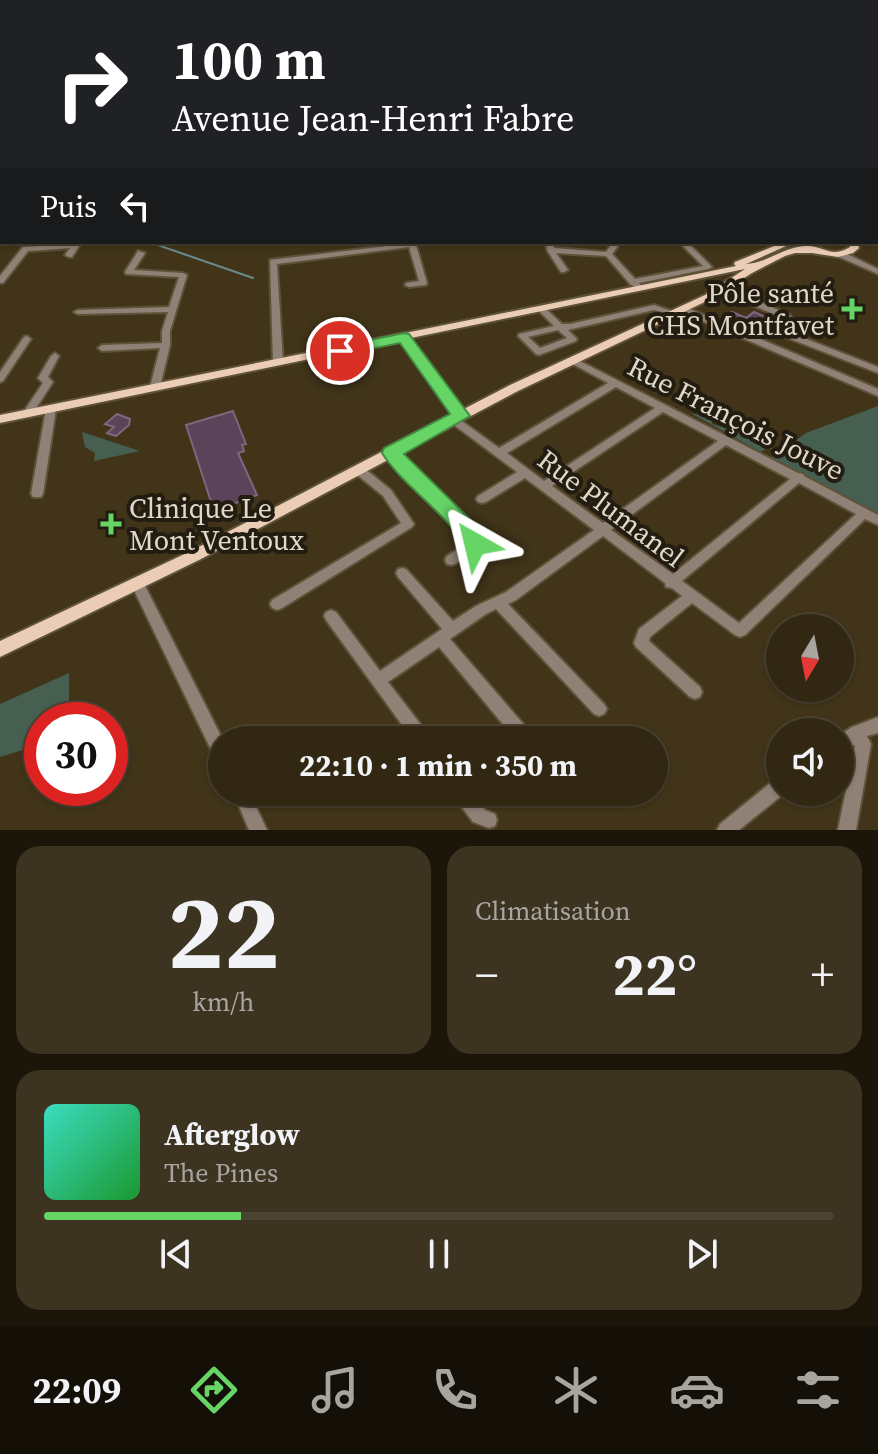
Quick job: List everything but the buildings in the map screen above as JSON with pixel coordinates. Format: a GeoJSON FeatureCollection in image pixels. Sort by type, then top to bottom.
{"type":"FeatureCollection","features":[{"type":"Feature","properties":{"kind":"main road"},"geometry":{"type":"LineString","coordinates":[[0,419],[404,338],[636,285],[689,278],[786,244]]}},
{"type":"Feature","properties":{"kind":"main road"},"geometry":{"type":"LineString","coordinates":[[802,244],[813,250]]}},
{"type":"Feature","properties":{"kind":"main road"},"geometry":{"type":"LineString","coordinates":[[689,278],[712,270],[742,268],[783,254],[813,250],[840,254],[853,250],[856,244]]}},
{"type":"Feature","properties":{"kind":"main road"},"geometry":{"type":"LineString","coordinates":[[0,649],[137,584],[572,360],[677,311],[783,254]]}},
{"type":"Feature","properties":{"kind":"main road"},"geometry":{"type":"LineString","coordinates":[[726,285],[742,268],[761,255]]}},
{"type":"Feature","properties":{"kind":"main road"},"geometry":{"type":"LineString","coordinates":[[712,270],[724,275],[726,285]]}},
{"type":"Feature","properties":{"kind":"main road"},"geometry":{"type":"LineString","coordinates":[[73,404],[177,390],[222,375]]}},
{"type":"Feature","properties":{"kind":"street"},"geometry":{"type":"LineString","coordinates":[[608,254],[616,244]]}},
{"type":"Feature","properties":{"kind":"street"},"geometry":{"type":"LineString","coordinates":[[685,244],[712,270]]}},
{"type":"Feature","properties":{"kind":"street"},"geometry":{"type":"LineString","coordinates":[[278,363],[273,262],[412,245],[423,283],[409,285]]}},
{"type":"Feature","properties":{"kind":"street"},"geometry":{"type":"LineString","coordinates":[[0,281],[26,249],[75,246],[69,255]]}},
{"type":"Feature","properties":{"kind":"street"},"geometry":{"type":"LineString","coordinates":[[551,246],[608,254],[636,285],[712,270]]}},
{"type":"Feature","properties":{"kind":"street"},"geometry":{"type":"LineString","coordinates":[[551,246],[564,270]]}},
{"type":"Feature","properties":{"kind":"street"},"geometry":{"type":"LineString","coordinates":[[141,253],[129,272],[183,275],[172,309],[155,387]]}},
{"type":"Feature","properties":{"kind":"street"},"geometry":{"type":"LineString","coordinates":[[840,254],[878,272]]}},
{"type":"Feature","properties":{"kind":"street"},"geometry":{"type":"LineString","coordinates":[[726,285],[787,317],[788,320],[779,329],[783,333],[878,370]]}},
{"type":"Feature","properties":{"kind":"street"},"geometry":{"type":"LineString","coordinates":[[541,309],[560,327],[573,339],[539,352],[522,336],[560,327],[654,307],[677,311],[878,393]]}},
{"type":"Feature","properties":{"kind":"street"},"geometry":{"type":"LineString","coordinates":[[78,312],[172,309]]}},
{"type":"Feature","properties":{"kind":"street","name":"Rue Plumanel"},"geometry":{"type":"LineString","coordinates":[[404,338],[458,418],[602,532],[740,631],[864,513]]}},
{"type":"Feature","properties":{"kind":"street"},"geometry":{"type":"LineString","coordinates":[[0,379],[27,339]]}},
{"type":"Feature","properties":{"kind":"street"},"geometry":{"type":"LineString","coordinates":[[102,348],[166,345]]}},
{"type":"Feature","properties":{"kind":"street"},"geometry":{"type":"LineString","coordinates":[[27,414],[48,382],[43,378],[55,356]]}},
{"type":"Feature","properties":{"kind":"street","name":"Rue François Jouve"},"geometry":{"type":"LineString","coordinates":[[572,360],[878,520]]}},
{"type":"Feature","properties":{"kind":"street"},"geometry":{"type":"LineString","coordinates":[[499,453],[615,383]]}},
{"type":"Feature","properties":{"kind":"street"},"geometry":{"type":"LineString","coordinates":[[543,487],[662,408]]}},
{"type":"Feature","properties":{"kind":"street"},"geometry":{"type":"LineString","coordinates":[[37,494],[51,409]]}},
{"type":"Feature","properties":{"kind":"street"},"geometry":{"type":"LineString","coordinates":[[378,680],[505,599],[725,441]]}},
{"type":"Feature","properties":{"kind":"street"},"geometry":{"type":"LineString","coordinates":[[391,453],[475,538],[475,544],[451,560]]}},
{"type":"Feature","properties":{"kind":"street"},"geometry":{"type":"LineString","coordinates":[[277,604],[408,524],[387,493],[359,470]]}},
{"type":"Feature","properties":{"kind":"street"},"geometry":{"type":"LineString","coordinates":[[482,499],[525,473]]}},
{"type":"Feature","properties":{"kind":"street"},"geometry":{"type":"LineString","coordinates":[[671,583],[799,477]]}},
{"type":"Feature","properties":{"kind":"street"},"geometry":{"type":"LineString","coordinates":[[402,573],[515,726]]}},
{"type":"Feature","properties":{"kind":"street"},"geometry":{"type":"LineString","coordinates":[[137,584],[208,726]]}},
{"type":"Feature","properties":{"kind":"street"},"geometry":{"type":"LineString","coordinates":[[690,597],[644,633],[641,643],[695,692]]}},
{"type":"Feature","properties":{"kind":"street"},"geometry":{"type":"LineString","coordinates":[[505,599],[599,709]]}},
{"type":"Feature","properties":{"kind":"street"},"geometry":{"type":"LineString","coordinates":[[331,616],[412,726]]}},
{"type":"Feature","properties":{"kind":"street"},"geometry":{"type":"LineString","coordinates":[[854,734],[878,725]]}},
{"type":"Feature","properties":{"kind":"street"},"geometry":{"type":"LineString","coordinates":[[847,830],[863,744],[857,732]]}},
{"type":"Feature","properties":{"kind":"street"},"geometry":{"type":"LineString","coordinates":[[726,830],[766,797]]}},
{"type":"Feature","properties":{"kind":"street"},"geometry":{"type":"LineString","coordinates":[[247,806],[258,830]]}},
{"type":"Feature","properties":{"kind":"street"},"geometry":{"type":"LineString","coordinates":[[472,806],[479,816],[489,820]]}},
{"type":"Feature","properties":{"kind":"green space"},"geometry":{"type":"Polygon","coordinates":[[[878,406],[878,515],[771,458],[806,433],[878,406]]]}},
{"type":"Feature","properties":{"kind":"green space"},"geometry":{"type":"Polygon","coordinates":[[[690,413],[712,418],[712,424],[770,441],[773,450],[767,448],[761,452],[690,413]]]}},
{"type":"Feature","properties":{"kind":"green space"},"geometry":{"type":"Polygon","coordinates":[[[82,432],[140,451],[94,461],[95,453],[85,447],[82,432]]]}},
{"type":"Feature","properties":{"kind":"green space"},"geometry":{"type":"Polygon","coordinates":[[[69,673],[69,702],[24,702],[24,750],[0,757],[0,704],[69,673]]]}},
{"type":"Feature","properties":{"kind":"waterway"},"geometry":{"type":"LineString","coordinates":[[155,244],[253,278]]}},
{"type":"Feature","properties":{"kind":"place","name":"Pôle santé CHS Montfavet"},"geometry":{"type":"Point","coordinates":[852,309]}},
{"type":"Feature","properties":{"kind":"place","name":"Clinique Le Mont Ventoux"},"geometry":{"type":"Point","coordinates":[111,524]}},
{"type":"Feature","properties":{"kind":"route"},"geometry":{"type":"LineString","coordinates":[[340,351],[404,338],[461,416],[391,453],[475,538],[475,544]]}}]}
